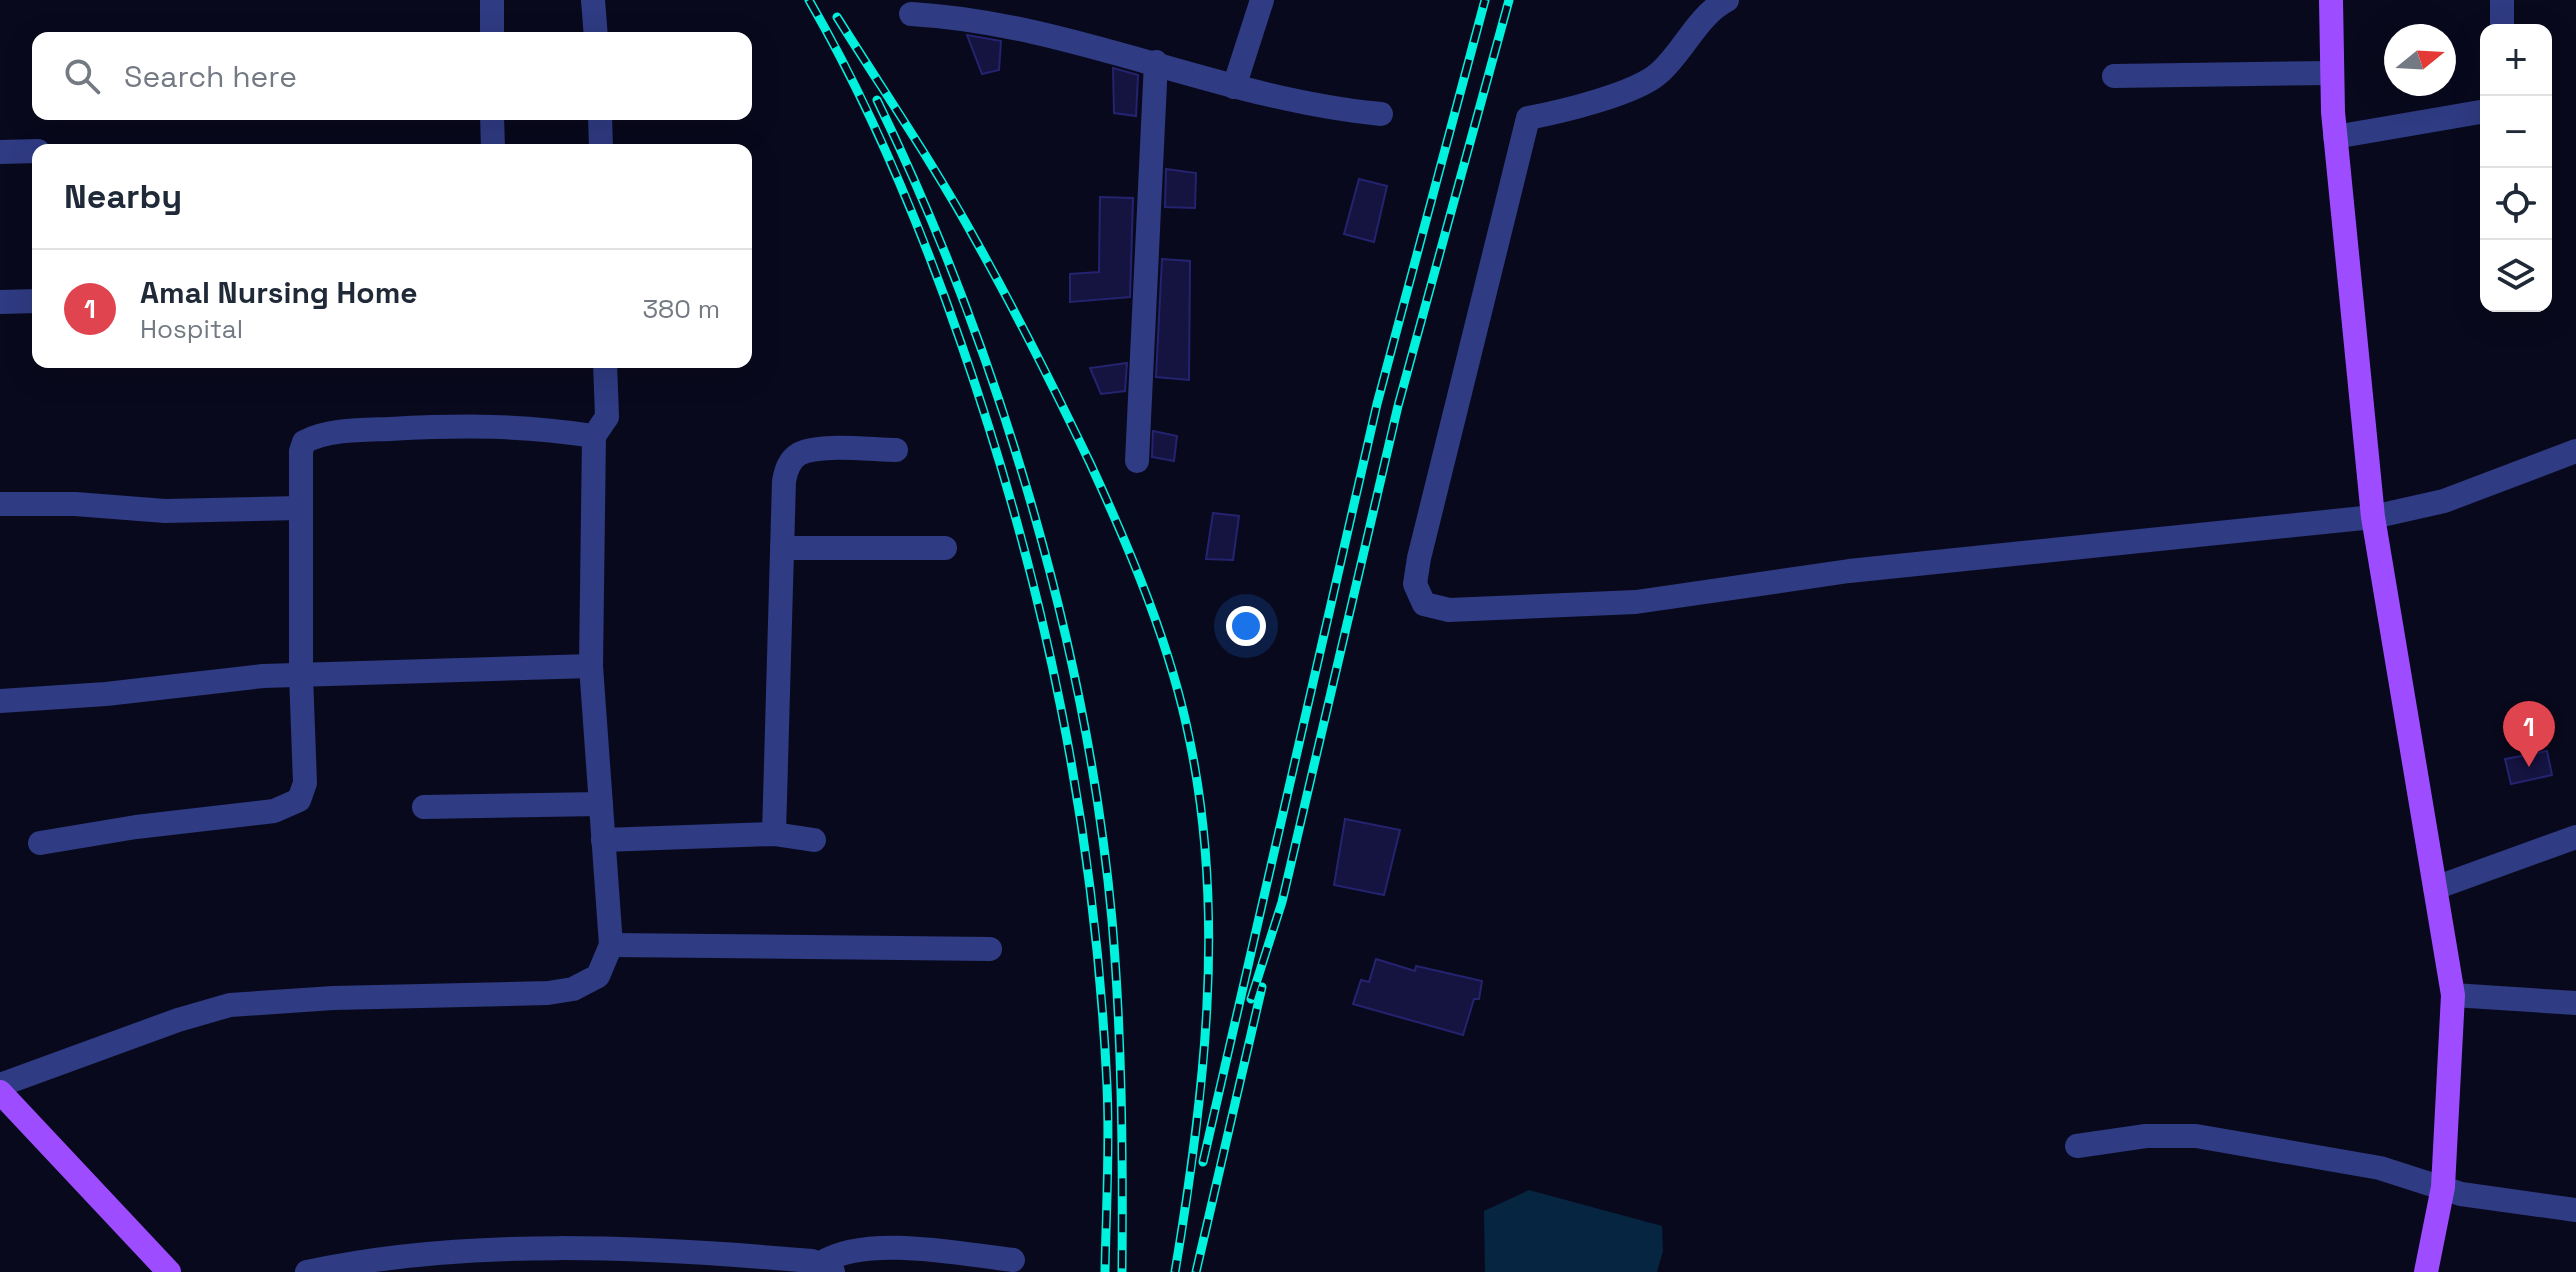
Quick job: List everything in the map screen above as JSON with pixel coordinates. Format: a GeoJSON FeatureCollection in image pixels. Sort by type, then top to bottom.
{"type":"FeatureCollection","features":[{"type":"Feature","properties":{"kind":"main road"},"geometry":{"type":"LineString","coordinates":[[2331,0],[2335,137],[2373,517],[2453,995],[2443,1187],[2426,1272]]}},
{"type":"Feature","properties":{"kind":"main road"},"geometry":{"type":"LineString","coordinates":[[0,1092],[169,1272]]}},
{"type":"Feature","properties":{"kind":"street"},"geometry":{"type":"LineString","coordinates":[[492,0],[492,32]]}},
{"type":"Feature","properties":{"kind":"street"},"geometry":{"type":"LineString","coordinates":[[593,0],[596,32]]}},
{"type":"Feature","properties":{"kind":"street"},"geometry":{"type":"LineString","coordinates":[[1234,87],[1262,0]]}},
{"type":"Feature","properties":{"kind":"street"},"geometry":{"type":"LineString","coordinates":[[1727,0],[1707,15],[1657,76],[1577,107],[1528,118],[1419,558],[1415,584],[1424,604],[1449,610],[1636,602],[1849,571],[2373,517],[2444,501],[2576,451]]}},
{"type":"Feature","properties":{"kind":"street"},"geometry":{"type":"LineString","coordinates":[[2502,0],[2502,24]]}},
{"type":"Feature","properties":{"kind":"street"},"geometry":{"type":"LineString","coordinates":[[911,14],[966,8],[1234,87],[1346,111],[1381,114]]}},
{"type":"Feature","properties":{"kind":"street"},"geometry":{"type":"LineString","coordinates":[[1137,461],[1156,62]]}},
{"type":"Feature","properties":{"kind":"street"},"geometry":{"type":"LineString","coordinates":[[2114,76],[2331,73]]}},
{"type":"Feature","properties":{"kind":"street"},"geometry":{"type":"LineString","coordinates":[[2335,137],[2480,112]]}},
{"type":"Feature","properties":{"kind":"street"},"geometry":{"type":"LineString","coordinates":[[492,120],[493,144]]}},
{"type":"Feature","properties":{"kind":"street"},"geometry":{"type":"LineString","coordinates":[[600,120],[601,144]]}},
{"type":"Feature","properties":{"kind":"street"},"geometry":{"type":"LineString","coordinates":[[0,152],[32,151]]}},
{"type":"Feature","properties":{"kind":"street"},"geometry":{"type":"LineString","coordinates":[[0,302],[32,301]]}},
{"type":"Feature","properties":{"kind":"street"},"geometry":{"type":"LineString","coordinates":[[0,1085],[178,1020],[230,1005],[272,1000],[573,989],[598,976],[611,945],[591,666],[594,436],[607,417],[605,368]]}},
{"type":"Feature","properties":{"kind":"street"},"geometry":{"type":"LineString","coordinates":[[40,843],[290,806],[305,792],[301,675],[301,451],[304,442],[313,437],[364,430],[502,424],[594,436]]}},
{"type":"Feature","properties":{"kind":"street"},"geometry":{"type":"LineString","coordinates":[[774,834],[784,481],[788,464],[799,454],[816,450],[896,450]]}},
{"type":"Feature","properties":{"kind":"street"},"geometry":{"type":"LineString","coordinates":[[0,504],[75,504],[165,511],[301,508]]}},
{"type":"Feature","properties":{"kind":"street"},"geometry":{"type":"LineString","coordinates":[[782,548],[945,548]]}},
{"type":"Feature","properties":{"kind":"street"},"geometry":{"type":"LineString","coordinates":[[0,701],[301,675],[591,666]]}},
{"type":"Feature","properties":{"kind":"street"},"geometry":{"type":"LineString","coordinates":[[424,807],[601,804]]}},
{"type":"Feature","properties":{"kind":"street"},"geometry":{"type":"LineString","coordinates":[[603,840],[774,834],[814,840]]}},
{"type":"Feature","properties":{"kind":"street"},"geometry":{"type":"LineString","coordinates":[[2435,888],[2576,837]]}},
{"type":"Feature","properties":{"kind":"street"},"geometry":{"type":"LineString","coordinates":[[611,945],[990,949]]}},
{"type":"Feature","properties":{"kind":"street"},"geometry":{"type":"LineString","coordinates":[[2453,995],[2576,1003]]}},
{"type":"Feature","properties":{"kind":"street"},"geometry":{"type":"LineString","coordinates":[[2077,1146],[2146,1136],[2196,1136],[2380,1168],[2443,1187],[2532,1206],[2576,1210]]}},
{"type":"Feature","properties":{"kind":"street"},"geometry":{"type":"LineString","coordinates":[[307,1272],[368,1259],[477,1251],[625,1250],[827,1267],[834,1255],[864,1249],[1013,1260]]}},
{"type":"Feature","properties":{"kind":"water"},"geometry":{"type":"Polygon","coordinates":[[[1529,1190],[1662,1226],[1663,1251],[1657,1272],[1485,1272],[1484,1211],[1529,1190]]]}},
{"type":"Feature","properties":{"kind":"building"},"geometry":{"type":"Polygon","coordinates":[[[967,35],[1001,41],[999,70],[982,74],[967,35]]]}},
{"type":"Feature","properties":{"kind":"building"},"geometry":{"type":"Polygon","coordinates":[[[1113,68],[1138,75],[1136,116],[1114,113],[1113,68]]]}},
{"type":"Feature","properties":{"kind":"building"},"geometry":{"type":"Polygon","coordinates":[[[1166,169],[1196,173],[1195,208],[1165,207],[1166,169]]]}},
{"type":"Feature","properties":{"kind":"building"},"geometry":{"type":"Polygon","coordinates":[[[1359,179],[1387,186],[1374,242],[1344,234],[1359,179]]]}},
{"type":"Feature","properties":{"kind":"building"},"geometry":{"type":"Polygon","coordinates":[[[1100,197],[1133,198],[1130,297],[1070,302],[1070,274],[1099,272],[1100,197]]]}},
{"type":"Feature","properties":{"kind":"building"},"geometry":{"type":"Polygon","coordinates":[[[1162,259],[1190,261],[1189,380],[1156,377],[1162,259]]]}},
{"type":"Feature","properties":{"kind":"building"},"geometry":{"type":"Polygon","coordinates":[[[1127,363],[1125,391],[1101,394],[1090,368],[1127,363]]]}},
{"type":"Feature","properties":{"kind":"building"},"geometry":{"type":"Polygon","coordinates":[[[1153,431],[1177,436],[1174,461],[1152,457],[1153,431]]]}},
{"type":"Feature","properties":{"kind":"building"},"geometry":{"type":"Polygon","coordinates":[[[1213,513],[1239,516],[1233,560],[1206,559],[1213,513]]]}},
{"type":"Feature","properties":{"kind":"building"},"geometry":{"type":"Polygon","coordinates":[[[2547,751],[2552,775],[2511,784],[2505,759],[2547,751]]]}},
{"type":"Feature","properties":{"kind":"building"},"geometry":{"type":"Polygon","coordinates":[[[1345,819],[1400,830],[1384,895],[1334,885],[1345,819]]]}},
{"type":"Feature","properties":{"kind":"building"},"geometry":{"type":"Polygon","coordinates":[[[1376,959],[1415,971],[1416,966],[1482,981],[1479,999],[1474,999],[1463,1035],[1353,1004],[1361,980],[1369,982],[1376,959]]]}},
{"type":"Feature","properties":{"kind":"railway"},"geometry":{"type":"LineString","coordinates":[[809,0],[854,83],[930,257],[992,437],[1042,619],[1078,803],[1101,991],[1108,1109],[1105,1272]]}},
{"type":"Feature","properties":{"kind":"railway"},"geometry":{"type":"LineString","coordinates":[[1203,1162],[1377,404],[1485,0]]}},
{"type":"Feature","properties":{"kind":"railway"},"geometry":{"type":"LineString","coordinates":[[1251,999],[1282,902],[1398,406],[1509,0]]}},
{"type":"Feature","properties":{"kind":"railway"},"geometry":{"type":"LineString","coordinates":[[837,17],[960,212],[1049,379],[1135,565],[1161,635],[1182,706],[1201,808],[1209,941],[1202,1074],[1175,1272]]}},
{"type":"Feature","properties":{"kind":"railway"},"geometry":{"type":"LineString","coordinates":[[877,100],[921,195],[961,294],[997,396],[1030,500],[1082,711],[1100,816],[1112,920],[1121,1096],[1122,1272]]}},
{"type":"Feature","properties":{"kind":"railway"},"geometry":{"type":"LineString","coordinates":[[1196,1272],[1262,987]]}},
{"type":"Feature","properties":{"kind":"place","name":"Amal Nursing Home"},"geometry":{"type":"Point","coordinates":[2529,767]}}]}
